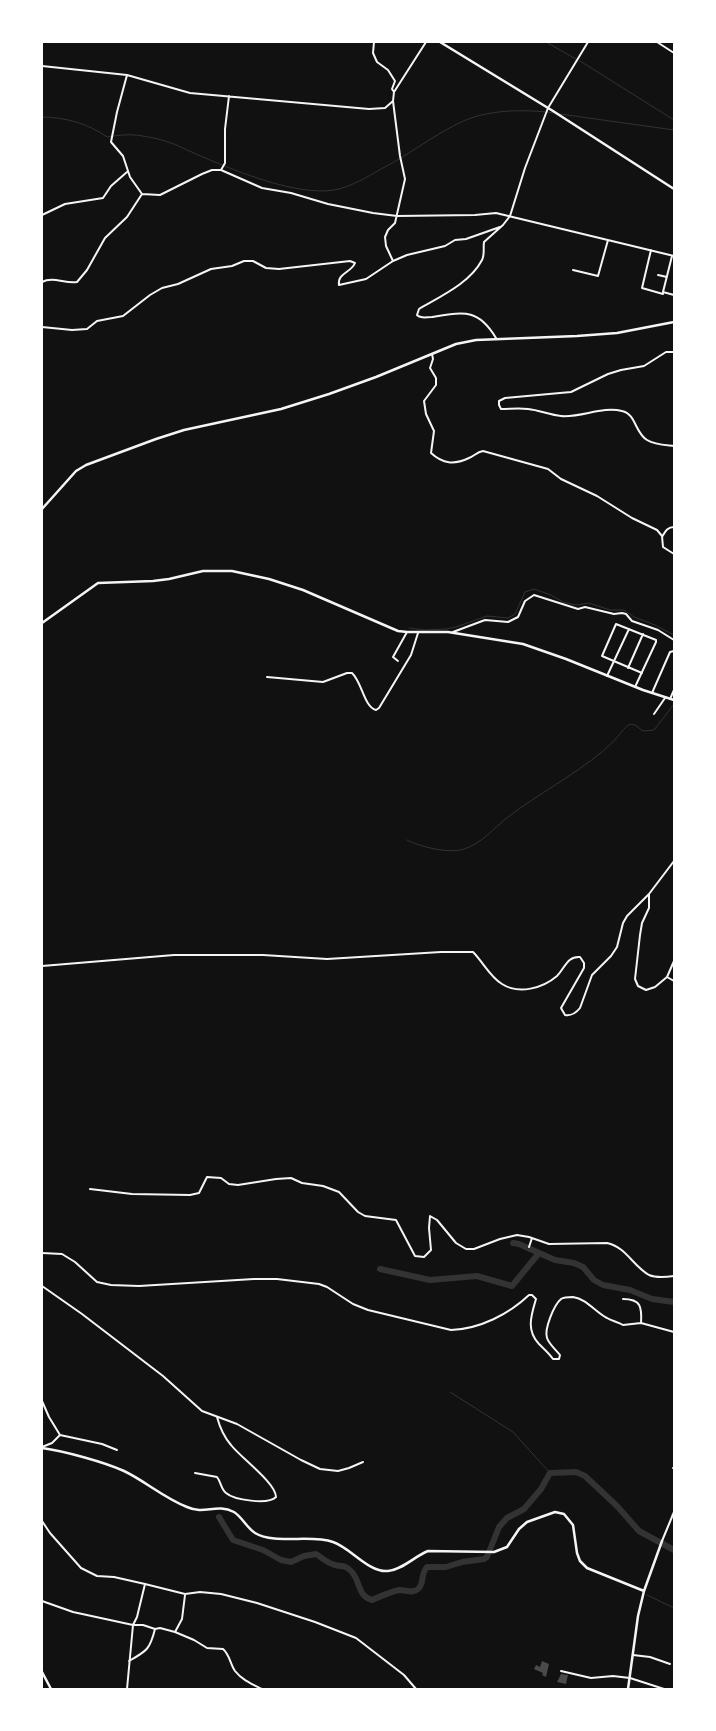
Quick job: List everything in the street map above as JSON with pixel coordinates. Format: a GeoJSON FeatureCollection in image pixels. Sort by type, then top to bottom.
{"type":"FeatureCollection","features":[{"type":"Feature","properties":{"kind":"street"},"geometry":{"type":"LineString","coordinates":[[374,42],[373,53],[377,62],[388,70],[395,81],[392,89],[394,92],[393,101],[400,156],[405,180],[397,216],[385,237],[386,246],[393,261]]}},
{"type":"Feature","properties":{"kind":"street"},"geometry":{"type":"LineString","coordinates":[[394,92],[426,42]]}},
{"type":"Feature","properties":{"kind":"street"},"geometry":{"type":"LineString","coordinates":[[440,42],[548,109],[554,111],[674,189]]}},
{"type":"Feature","properties":{"kind":"street"},"geometry":{"type":"LineString","coordinates":[[496,338],[485,322],[473,315],[452,314],[422,318],[417,315],[419,309],[448,292],[472,274],[482,260],[484,242],[503,226],[510,216],[548,109],[588,42]]}},
{"type":"Feature","properties":{"kind":"street"},"geometry":{"type":"LineString","coordinates":[[657,42],[674,53]]}},
{"type":"Feature","properties":{"kind":"street"},"geometry":{"type":"LineString","coordinates":[[42,66],[127,75],[148,80],[181,92],[376,109],[385,108],[393,101]]}},
{"type":"Feature","properties":{"kind":"street"},"geometry":{"type":"LineString","coordinates":[[127,75],[111,142],[123,156],[128,168],[127,172],[142,194]]}},
{"type":"Feature","properties":{"kind":"street"},"geometry":{"type":"LineString","coordinates":[[222,168],[225,163],[225,129],[229,96]]}},
{"type":"Feature","properties":{"kind":"street"},"geometry":{"type":"LineString","coordinates":[[142,194],[160,195],[202,174],[222,168],[262,188],[291,193],[350,209],[397,216],[475,215],[496,212],[673,256],[663,292]]}},
{"type":"Feature","properties":{"kind":"street"},"geometry":{"type":"LineString","coordinates":[[42,215],[65,204],[103,198],[111,186],[127,172]]}},
{"type":"Feature","properties":{"kind":"street"},"geometry":{"type":"LineString","coordinates":[[42,282],[49,279],[56,279],[63,282],[77,282],[87,270],[105,238],[127,217],[142,194]]}},
{"type":"Feature","properties":{"kind":"street"},"geometry":{"type":"LineString","coordinates":[[42,327],[72,330],[87,329],[98,322],[123,316],[150,295],[162,288],[178,284],[211,269],[232,266],[244,261],[253,261],[266,268],[279,269],[352,261],[355,263],[353,267],[340,275],[338,283],[343,285],[366,279],[393,261],[445,246],[455,240],[466,239],[500,227]]}},
{"type":"Feature","properties":{"kind":"street"},"geometry":{"type":"LineString","coordinates":[[572,270],[598,276],[608,240]]}},
{"type":"Feature","properties":{"kind":"street"},"geometry":{"type":"LineString","coordinates":[[651,250],[642,288],[663,294],[663,292],[674,295]]}},
{"type":"Feature","properties":{"kind":"street"},"geometry":{"type":"LineString","coordinates":[[658,275],[667,277]]}},
{"type":"Feature","properties":{"kind":"street"},"geometry":{"type":"LineString","coordinates":[[42,510],[76,472],[86,465],[156,438],[184,430],[281,409],[329,394],[376,377],[456,344],[496,338],[577,336],[618,333],[674,322]]}},
{"type":"Feature","properties":{"kind":"street"},"geometry":{"type":"LineString","coordinates":[[674,352],[666,352],[644,366],[608,374],[571,392],[505,398],[499,401],[501,408],[528,409],[561,416],[605,410],[624,411],[630,414],[637,429],[647,440],[656,444],[674,446]]}},
{"type":"Feature","properties":{"kind":"street"},"geometry":{"type":"LineString","coordinates":[[432,354],[433,359],[430,368],[436,378],[436,385],[424,401],[425,408],[434,431],[431,453],[439,460],[446,463],[468,459],[483,451],[548,469],[561,479],[598,496],[632,518],[657,530],[662,538],[664,547],[674,554]]}},
{"type":"Feature","properties":{"kind":"street"},"geometry":{"type":"LineString","coordinates":[[662,538],[667,530],[674,527]]}},
{"type":"Feature","properties":{"kind":"street"},"geometry":{"type":"LineString","coordinates":[[42,623],[98,583],[153,581],[169,579],[203,570],[232,571],[269,579],[303,590],[389,627],[407,632],[452,633],[524,644],[652,694],[674,700]]}},
{"type":"Feature","properties":{"kind":"street"},"geometry":{"type":"LineString","coordinates":[[452,633],[485,620],[508,622],[518,617],[525,601],[534,595],[578,609],[585,607],[614,614],[626,614],[632,621],[658,630],[674,640]]}},
{"type":"Feature","properties":{"kind":"street"},"geometry":{"type":"LineString","coordinates":[[635,687],[642,673],[656,642],[656,640],[616,624],[602,655],[642,673]]}},
{"type":"Feature","properties":{"kind":"street"},"geometry":{"type":"LineString","coordinates":[[607,676],[629,629]]}},
{"type":"Feature","properties":{"kind":"street"},"geometry":{"type":"LineString","coordinates":[[398,661],[393,657],[407,632]]}},
{"type":"Feature","properties":{"kind":"street"},"geometry":{"type":"LineString","coordinates":[[267,677],[323,682],[347,673],[352,673],[357,679],[368,705],[372,709],[376,710],[379,708],[411,656],[418,632]]}},
{"type":"Feature","properties":{"kind":"street"},"geometry":{"type":"LineString","coordinates":[[628,668],[643,634]]}},
{"type":"Feature","properties":{"kind":"street"},"geometry":{"type":"LineString","coordinates":[[652,694],[670,652],[674,651]]}},
{"type":"Feature","properties":{"kind":"street"},"geometry":{"type":"LineString","coordinates":[[670,699],[674,690]]}},
{"type":"Feature","properties":{"kind":"street"},"geometry":{"type":"LineString","coordinates":[[654,714],[665,698]]}},
{"type":"Feature","properties":{"kind":"street"},"geometry":{"type":"LineString","coordinates":[[42,966],[174,955],[263,955],[328,959],[441,952],[473,952],[501,984],[520,990],[533,988],[550,982],[559,974],[570,959],[580,957],[584,963],[584,968],[561,1008],[565,1015],[569,1015],[576,1012],[580,1008],[592,975],[611,956],[617,947],[623,923],[627,916],[649,894],[674,862]]}},
{"type":"Feature","properties":{"kind":"street"},"geometry":{"type":"LineString","coordinates":[[649,894],[649,908],[642,923],[640,935],[636,982],[641,988],[646,990],[655,987],[667,977],[674,961]]}},
{"type":"Feature","properties":{"kind":"street"},"geometry":{"type":"LineString","coordinates":[[667,977],[674,981]]}},
{"type":"Feature","properties":{"kind":"street"},"geometry":{"type":"LineString","coordinates":[[90,1188],[132,1194],[190,1195],[198,1193],[207,1177],[221,1178],[229,1184],[238,1185],[291,1178],[302,1183],[324,1186],[338,1192],[358,1212],[365,1216],[396,1220],[415,1256],[420,1258],[424,1257],[431,1250],[429,1228],[430,1216],[437,1220],[456,1243],[466,1249],[474,1249],[513,1236],[532,1238],[550,1244],[613,1244],[622,1250],[648,1274],[655,1276],[674,1276]]}},
{"type":"Feature","properties":{"kind":"street"},"geometry":{"type":"LineString","coordinates":[[529,1247],[532,1238]]}},
{"type":"Feature","properties":{"kind":"street"},"geometry":{"type":"LineString","coordinates":[[42,1253],[62,1254],[75,1262],[97,1282],[111,1285],[139,1286],[254,1279],[277,1279],[319,1284],[327,1287],[346,1301],[359,1307],[382,1314],[451,1330],[462,1329],[502,1315],[532,1295],[536,1299],[531,1315],[531,1332],[538,1343],[553,1359],[559,1359],[560,1355],[547,1340],[546,1332],[549,1320],[561,1299],[568,1297],[575,1297],[588,1303],[606,1318],[626,1326],[641,1323],[674,1332]]}},
{"type":"Feature","properties":{"kind":"street"},"geometry":{"type":"LineString","coordinates":[[42,1286],[82,1314],[163,1376],[202,1411],[237,1424],[320,1469],[338,1471],[363,1462]]}},
{"type":"Feature","properties":{"kind":"street"},"geometry":{"type":"LineString","coordinates":[[623,1299],[633,1299],[638,1302],[642,1314],[641,1323]]}},
{"type":"Feature","properties":{"kind":"street"},"geometry":{"type":"LineString","coordinates":[[42,1401],[49,1417],[60,1435],[102,1444],[117,1450]]}},
{"type":"Feature","properties":{"kind":"street"},"geometry":{"type":"LineString","coordinates":[[195,1473],[217,1477],[224,1492],[231,1496],[260,1501],[272,1500],[276,1498],[275,1492],[266,1481],[230,1444],[223,1434],[217,1417]]}},
{"type":"Feature","properties":{"kind":"street"},"geometry":{"type":"LineString","coordinates":[[42,1448],[52,1443],[60,1435]]}},
{"type":"Feature","properties":{"kind":"street"},"geometry":{"type":"LineString","coordinates":[[42,1448],[68,1453],[123,1470],[185,1507],[198,1511],[219,1508],[226,1509],[236,1513],[255,1533],[267,1538],[322,1539],[332,1541],[341,1545],[374,1568],[382,1571],[396,1569],[420,1554],[428,1551],[494,1552],[507,1547],[519,1530],[527,1522],[555,1512],[564,1514],[573,1525],[577,1553],[580,1561],[587,1568],[644,1591]]}},
{"type":"Feature","properties":{"kind":"street"},"geometry":{"type":"LineString","coordinates":[[628,1689],[638,1616],[644,1591],[674,1512]]}},
{"type":"Feature","properties":{"kind":"street"},"geometry":{"type":"LineString","coordinates":[[42,1521],[50,1533],[81,1568],[97,1576],[114,1577],[185,1594],[211,1593],[257,1603],[315,1622],[356,1638],[404,1675],[416,1689]]}},
{"type":"Feature","properties":{"kind":"street"},"geometry":{"type":"LineString","coordinates":[[128,1689],[133,1625],[137,1617],[145,1584]]}},
{"type":"Feature","properties":{"kind":"street"},"geometry":{"type":"LineString","coordinates":[[175,1632],[182,1619],[185,1594]]}},
{"type":"Feature","properties":{"kind":"street"},"geometry":{"type":"LineString","coordinates":[[42,1601],[73,1612],[133,1625],[143,1625],[155,1629],[160,1628],[175,1632],[194,1640],[207,1648],[223,1649],[228,1654],[235,1670],[242,1678],[262,1689]]}},
{"type":"Feature","properties":{"kind":"street"},"geometry":{"type":"LineString","coordinates":[[129,1661],[145,1653],[150,1646],[155,1629]]}},
{"type":"Feature","properties":{"kind":"street"},"geometry":{"type":"LineString","coordinates":[[633,1655],[650,1657],[670,1664]]}},
{"type":"Feature","properties":{"kind":"street"},"geometry":{"type":"LineString","coordinates":[[561,1671],[591,1678],[613,1676],[630,1678],[664,1689]]}},
{"type":"Feature","properties":{"kind":"street"},"geometry":{"type":"LineString","coordinates":[[42,1672],[51,1689]]}},
{"type":"Feature","properties":{"kind":"building"},"geometry":{"type":"Polygon","coordinates":[[[542,1661],[549,1664],[546,1677],[542,1675],[543,1673],[534,1669],[536,1665],[540,1667],[542,1661]]]}},
{"type":"Feature","properties":{"kind":"building"},"geometry":{"type":"Polygon","coordinates":[[[561,1674],[568,1675],[566,1684],[557,1682],[561,1674]]]}},
{"type":"Feature","properties":{"kind":"waterway"},"geometry":{"type":"LineString","coordinates":[[546,42],[576,59]]}},
{"type":"Feature","properties":{"kind":"waterway"},"geometry":{"type":"LineString","coordinates":[[580,61],[674,120]]}},
{"type":"Feature","properties":{"kind":"waterway"},"geometry":{"type":"LineString","coordinates":[[42,117],[59,118],[76,122],[92,128],[107,137],[133,135],[158,139],[250,176],[286,186],[319,191],[347,187],[400,158],[447,129],[480,115],[505,111],[555,113]]}},
{"type":"Feature","properties":{"kind":"waterway"},"geometry":{"type":"LineString","coordinates":[[560,114],[674,130]]}},
{"type":"Feature","properties":{"kind":"waterway"},"geometry":{"type":"LineString","coordinates":[[409,628],[424,630],[446,629],[487,616],[508,618],[515,614],[525,592],[534,589],[551,595],[563,602],[576,605],[589,603],[610,610],[624,610],[634,617],[655,625],[674,635]]}},
{"type":"Feature","properties":{"kind":"waterway"},"geometry":{"type":"LineString","coordinates":[[407,840],[427,847],[451,851],[470,847],[482,840],[519,809],[592,760],[613,742],[629,725],[635,725],[643,731],[654,730],[674,704]]}},
{"type":"Feature","properties":{"kind":"waterway"},"geometry":{"type":"LineString","coordinates":[[513,1243],[519,1244],[555,1260],[574,1263],[583,1267],[594,1280],[603,1285],[630,1290],[652,1299],[674,1302]]}},
{"type":"Feature","properties":{"kind":"waterway"},"geometry":{"type":"LineString","coordinates":[[380,1269],[430,1280],[477,1276],[512,1286],[539,1253]]}},
{"type":"Feature","properties":{"kind":"waterway"},"geometry":{"type":"LineString","coordinates":[[450,1392],[513,1432],[550,1473]]}},
{"type":"Feature","properties":{"kind":"waterway"},"geometry":{"type":"LineString","coordinates":[[219,1517],[233,1540],[263,1550],[281,1560],[291,1562],[304,1556],[316,1554],[330,1563],[346,1567],[354,1575],[361,1592],[367,1598],[372,1600],[399,1590],[412,1592],[416,1590],[420,1587],[427,1567],[446,1567],[462,1562],[484,1559],[487,1557],[499,1527],[507,1518],[524,1509],[541,1489],[550,1473],[576,1472],[585,1476],[617,1506],[639,1531],[674,1550]]}},
{"type":"Feature","properties":{"kind":"waterway"},"geometry":{"type":"LineString","coordinates":[[647,1595],[674,1608]]}}]}
